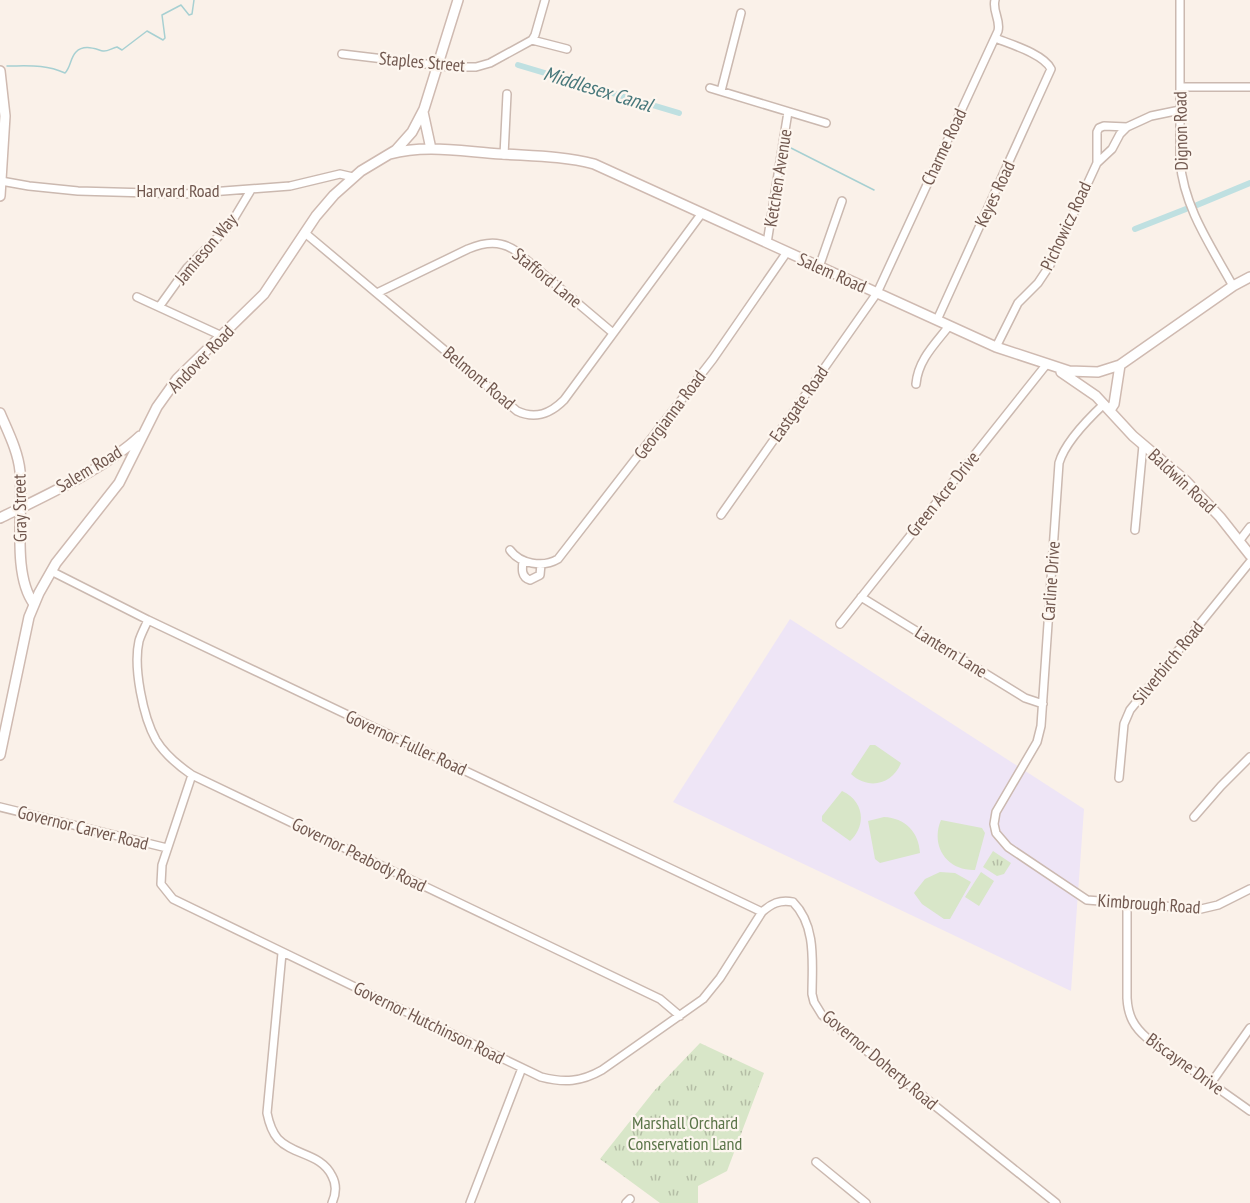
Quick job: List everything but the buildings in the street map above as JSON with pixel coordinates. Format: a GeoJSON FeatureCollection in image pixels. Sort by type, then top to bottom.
{"type":"FeatureCollection","features":[{"type":"Feature","properties":{"kind":"main road","name":"Andover Road"},"geometry":{"type":"LineString","coordinates":[[0,754],[21,648],[34,604],[51,571],[73,539],[113,492],[157,407],[177,379],[264,294],[322,208],[353,177],[390,154],[409,137],[423,112],[458,0]]}},
{"type":"Feature","properties":{"kind":"main road"},"geometry":{"type":"LineString","coordinates":[[0,71],[5,116],[0,196]]}},
{"type":"Feature","properties":{"kind":"main road"},"geometry":{"type":"LineString","coordinates":[[423,112],[431,149]]}},
{"type":"Feature","properties":{"kind":"main road","name":"Salem Road"},"geometry":{"type":"LineString","coordinates":[[390,154],[407,150],[431,149],[563,158],[594,164],[996,347],[1070,372],[1085,373],[1120,365],[1233,286],[1250,277]]}},
{"type":"Feature","properties":{"kind":"main road"},"geometry":{"type":"LineString","coordinates":[[1107,407],[1114,402],[1120,365]]}},
{"type":"Feature","properties":{"kind":"main road","name":"Baldwin Road"},"geometry":{"type":"LineString","coordinates":[[1048,366],[1077,382],[1107,407],[1143,445],[1186,481],[1250,555]]}},
{"type":"Feature","properties":{"kind":"main road","name":"Gray Street"},"geometry":{"type":"LineString","coordinates":[[0,413],[18,460],[22,499],[20,508],[23,579],[34,604]]}},
{"type":"Feature","properties":{"kind":"main road","name":"Salem Road"},"geometry":{"type":"LineString","coordinates":[[0,518],[120,452],[144,433]]}},
{"type":"Feature","properties":{"kind":"main road"},"geometry":{"type":"LineString","coordinates":[[120,452],[133,457]]}},
{"type":"Feature","properties":{"kind":"street"},"geometry":{"type":"LineString","coordinates":[[546,0],[535,35],[531,40],[567,49]]}},
{"type":"Feature","properties":{"kind":"street","name":"Charme Road"},"geometry":{"type":"LineString","coordinates":[[877,293],[995,38],[999,24],[994,9],[995,0]]}},
{"type":"Feature","properties":{"kind":"street","name":"Dignon Road"},"geometry":{"type":"LineString","coordinates":[[1180,0],[1180,161],[1184,188],[1190,208],[1233,286]]}},
{"type":"Feature","properties":{"kind":"street"},"geometry":{"type":"LineString","coordinates":[[721,91],[741,13]]}},
{"type":"Feature","properties":{"kind":"street","name":"Keyes Road"},"geometry":{"type":"LineString","coordinates":[[937,320],[1050,72],[1050,66],[1032,53],[995,38]]}},
{"type":"Feature","properties":{"kind":"street","name":"Staples Street"},"geometry":{"type":"LineString","coordinates":[[342,54],[451,67],[485,65],[531,40]]}},
{"type":"Feature","properties":{"kind":"street"},"geometry":{"type":"LineString","coordinates":[[1180,87],[1250,87]]}},
{"type":"Feature","properties":{"kind":"street"},"geometry":{"type":"LineString","coordinates":[[710,88],[826,123]]}},
{"type":"Feature","properties":{"kind":"street"},"geometry":{"type":"LineString","coordinates":[[504,154],[507,94]]}},
{"type":"Feature","properties":{"kind":"street","name":"Pichowicz Road"},"geometry":{"type":"LineString","coordinates":[[1096,163],[1112,149],[1120,134],[1127,127],[1151,116],[1180,110]]}},
{"type":"Feature","properties":{"kind":"street","name":"Ketchen Avenue"},"geometry":{"type":"LineString","coordinates":[[767,243],[788,112]]}},
{"type":"Feature","properties":{"kind":"street","name":"Pichowicz Road"},"geometry":{"type":"LineString","coordinates":[[996,347],[1018,303],[1038,283],[1050,265],[1096,163],[1096,135],[1099,128],[1104,126],[1127,127]]}},
{"type":"Feature","properties":{"kind":"street","name":"Harvard Road"},"geometry":{"type":"LineString","coordinates":[[1,181],[78,190],[184,194],[299,184],[340,174],[353,177]]}},
{"type":"Feature","properties":{"kind":"street","name":"Jamieson Way"},"geometry":{"type":"LineString","coordinates":[[159,307],[188,268],[230,225],[251,189]]}},
{"type":"Feature","properties":{"kind":"street"},"geometry":{"type":"LineString","coordinates":[[819,267],[842,201]]}},
{"type":"Feature","properties":{"kind":"street","name":"Belmont Road"},"geometry":{"type":"LineString","coordinates":[[305,233],[513,407],[528,415],[545,414],[559,405],[702,213]]}},
{"type":"Feature","properties":{"kind":"street","name":"Stafford Lane"},"geometry":{"type":"LineString","coordinates":[[377,293],[468,249],[487,243],[498,243],[516,251],[614,333]]}},
{"type":"Feature","properties":{"kind":"street","name":"Georgianna Road"},"geometry":{"type":"LineString","coordinates":[[510,550],[523,561],[523,574],[531,580],[540,575],[541,564],[551,563],[558,559],[713,359],[787,252]]}},
{"type":"Feature","properties":{"kind":"street","name":"Eastgate Road"},"geometry":{"type":"LineString","coordinates":[[722,515],[877,293]]}},
{"type":"Feature","properties":{"kind":"street"},"geometry":{"type":"LineString","coordinates":[[137,297],[222,336]]}},
{"type":"Feature","properties":{"kind":"street"},"geometry":{"type":"LineString","coordinates":[[916,384],[922,361],[949,326]]}},
{"type":"Feature","properties":{"kind":"street","name":"Green Acre Drive"},"geometry":{"type":"LineString","coordinates":[[840,624],[1048,366]]}},
{"type":"Feature","properties":{"kind":"street","name":"Carline Drive"},"geometry":{"type":"LineString","coordinates":[[1020,768],[1038,739],[1043,704],[1058,467],[1067,447],[1107,407]]}},
{"type":"Feature","properties":{"kind":"street"},"geometry":{"type":"LineString","coordinates":[[1135,530],[1143,445]]}},
{"type":"Feature","properties":{"kind":"street"},"geometry":{"type":"LineString","coordinates":[[1239,540],[1250,527]]}},
{"type":"Feature","properties":{"kind":"street"},"geometry":{"type":"LineString","coordinates":[[523,561],[541,564]]}},
{"type":"Feature","properties":{"kind":"street","name":"Silverbirch Road"},"geometry":{"type":"LineString","coordinates":[[1119,778],[1124,724],[1128,714],[1250,562]]}},
{"type":"Feature","properties":{"kind":"street","name":"Governor Fuller Road"},"geometry":{"type":"LineString","coordinates":[[51,571],[148,620],[762,912]]}},
{"type":"Feature","properties":{"kind":"street","name":"Lantern Lane"},"geometry":{"type":"LineString","coordinates":[[861,597],[1025,698],[1043,704]]}},
{"type":"Feature","properties":{"kind":"street","name":"Governor Peabody Road"},"geometry":{"type":"LineString","coordinates":[[148,620],[140,640],[138,653],[139,680],[147,713],[153,734],[162,748],[192,776],[660,999],[680,1016]]}},
{"type":"Feature","properties":{"kind":"street"},"geometry":{"type":"LineString","coordinates":[[1194,817],[1250,757]]}},
{"type":"Feature","properties":{"kind":"street","name":"Kimbrough Road"},"geometry":{"type":"LineString","coordinates":[[1020,768],[995,815],[995,830],[1000,841],[1067,885],[1084,899],[1204,908],[1218,905],[1250,889]]}},
{"type":"Feature","properties":{"kind":"street","name":"Governor Hutchinson Road"},"geometry":{"type":"LineString","coordinates":[[192,776],[160,875],[162,884],[172,899],[541,1077],[557,1081],[573,1082],[587,1078],[680,1016],[709,993],[762,912]]}},
{"type":"Feature","properties":{"kind":"street","name":"Governor Carver Road"},"geometry":{"type":"LineString","coordinates":[[0,807],[167,848]]}},
{"type":"Feature","properties":{"kind":"street","name":"Governor Doherty Road"},"geometry":{"type":"LineString","coordinates":[[762,912],[770,905],[779,902],[788,901],[796,906],[812,943],[812,994],[822,1015],[1056,1203]]}},
{"type":"Feature","properties":{"kind":"street","name":"Biscayne Drive"},"geometry":{"type":"LineString","coordinates":[[1127,903],[1127,998],[1133,1023],[1148,1038],[1250,1111]]}},
{"type":"Feature","properties":{"kind":"street"},"geometry":{"type":"LineString","coordinates":[[282,953],[267,1113],[268,1123],[286,1145],[326,1165],[335,1180],[336,1189],[332,1203]]}},
{"type":"Feature","properties":{"kind":"street"},"geometry":{"type":"LineString","coordinates":[[1211,1083],[1250,1028]]}},
{"type":"Feature","properties":{"kind":"street"},"geometry":{"type":"LineString","coordinates":[[470,1203],[522,1068]]}},
{"type":"Feature","properties":{"kind":"street"},"geometry":{"type":"LineString","coordinates":[[816,1162],[866,1203]]}},
{"type":"Feature","properties":{"kind":"shaded area"},"geometry":{"type":"Polygon","coordinates":[[[790,619],[1084,809],[1071,991],[673,802],[790,619]]]}},
{"type":"Feature","properties":{"kind":"green space"},"geometry":{"type":"Polygon","coordinates":[[[870,745],[875,745],[901,763],[892,776],[879,783],[865,782],[851,774],[870,745]]]}},
{"type":"Feature","properties":{"kind":"green space"},"geometry":{"type":"Polygon","coordinates":[[[842,791],[855,801],[861,814],[859,828],[850,841],[822,821],[822,816],[842,791]]]}},
{"type":"Feature","properties":{"kind":"green space"},"geometry":{"type":"Polygon","coordinates":[[[884,817],[898,820],[910,828],[917,839],[920,853],[880,863],[875,859],[868,821],[884,817]]]}},
{"type":"Feature","properties":{"kind":"green space"},"geometry":{"type":"Polygon","coordinates":[[[941,820],[982,828],[985,833],[975,870],[956,866],[943,855],[938,839],[941,820]]]}},
{"type":"Feature","properties":{"kind":"green space"},"geometry":{"type":"Polygon","coordinates":[[[993,851],[1011,863],[1004,874],[997,876],[983,867],[993,851]]]}},
{"type":"Feature","properties":{"kind":"green space"},"geometry":{"type":"Polygon","coordinates":[[[940,872],[955,873],[971,882],[950,919],[944,919],[922,904],[914,893],[925,879],[940,872]]]}},
{"type":"Feature","properties":{"kind":"green space"},"geometry":{"type":"Polygon","coordinates":[[[981,872],[994,881],[979,906],[965,897],[981,872]]]}},
{"type":"Feature","properties":{"kind":"green space","name":"Marshall Orchard Conservation Land"},"geometry":{"type":"Polygon","coordinates":[[[700,1043],[764,1073],[727,1171],[698,1186],[698,1203],[660,1203],[600,1159],[654,1091],[700,1043]]]}},
{"type":"Feature","properties":{"kind":"waterway"},"geometry":{"type":"LineString","coordinates":[[7,66],[43,67],[65,73],[74,54],[82,48],[105,51],[117,47],[122,50],[147,31],[163,40],[165,38],[162,15],[181,5],[189,15],[192,14],[194,0]]}},
{"type":"Feature","properties":{"kind":"waterway","name":"Middlesex Canal"},"geometry":{"type":"LineString","coordinates":[[518,65],[679,113]]}},
{"type":"Feature","properties":{"kind":"waterway"},"geometry":{"type":"LineString","coordinates":[[789,147],[874,190]]}},
{"type":"Feature","properties":{"kind":"waterway","name":"Middlesex Canal"},"geometry":{"type":"LineString","coordinates":[[1197,205],[1250,183]]}},
{"type":"Feature","properties":{"kind":"waterway","name":"Middlesex Canal"},"geometry":{"type":"LineString","coordinates":[[1135,229],[1186,209]]}}]}
